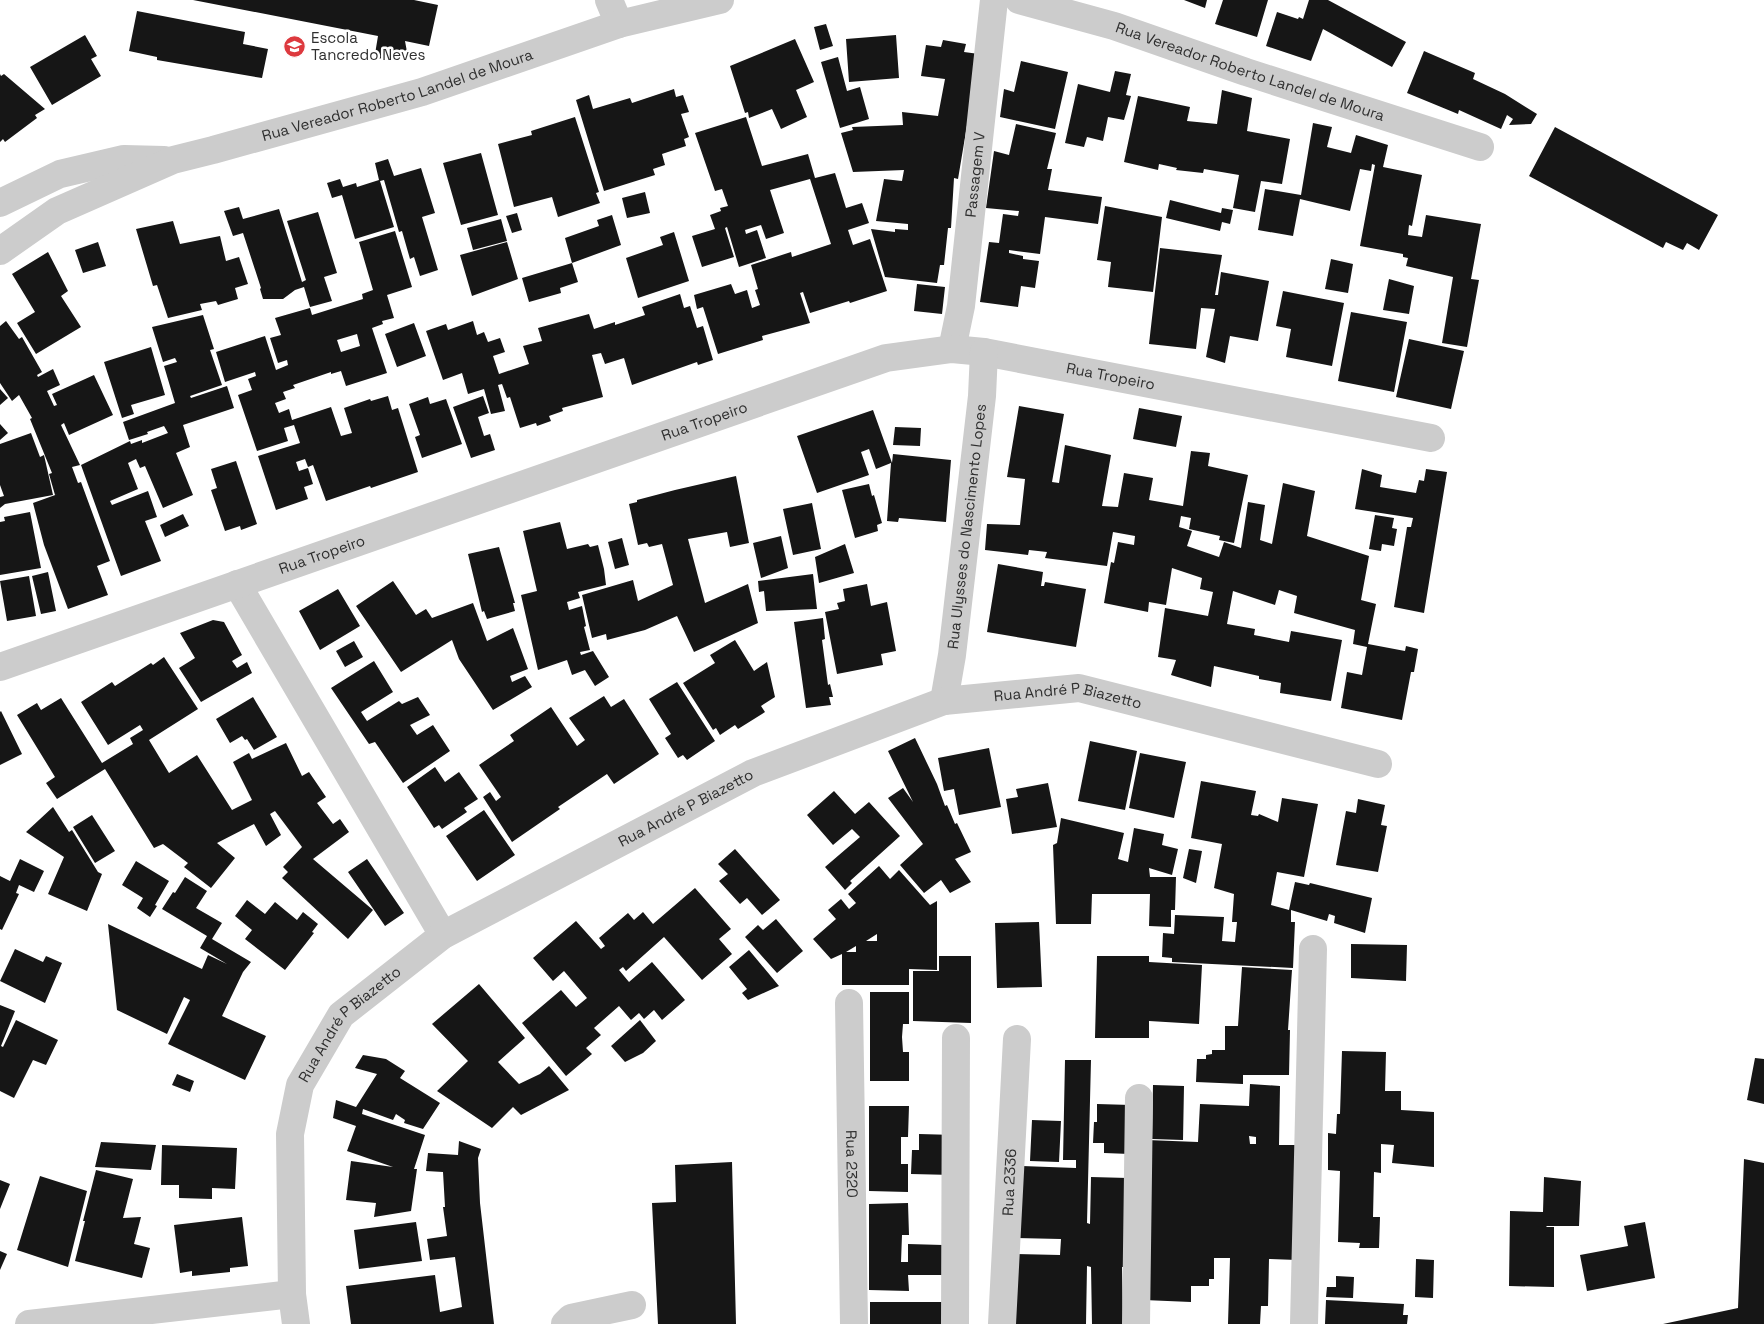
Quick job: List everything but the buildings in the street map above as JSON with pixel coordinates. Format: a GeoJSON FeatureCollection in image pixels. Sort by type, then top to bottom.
{"type":"FeatureCollection","features":[{"type":"Feature","properties":{"kind":"street","name":"Rua Vereador Roberto Landel de Moura"},"geometry":{"type":"LineString","coordinates":[[0,251],[57,211],[173,160],[422,92],[614,12],[720,0]]}},
{"type":"Feature","properties":{"kind":"street","name":"Passagem V"},"geometry":{"type":"LineString","coordinates":[[952,349],[962,306],[994,0]]}},
{"type":"Feature","properties":{"kind":"street","name":"Rua Vereador Roberto Landel de Moura"},"geometry":{"type":"LineString","coordinates":[[1019,0],[1114,26],[1246,72],[1480,147]]}},
{"type":"Feature","properties":{"kind":"street","name":"Rua Vereador Roberto Landel de Moura"},"geometry":{"type":"LineString","coordinates":[[0,204],[60,174],[124,159],[173,160]]}},
{"type":"Feature","properties":{"kind":"street","name":"Rua Tropeiro"},"geometry":{"type":"LineString","coordinates":[[0,667],[886,358],[952,349],[984,352],[1431,438]]}},
{"type":"Feature","properties":{"kind":"street","name":"Rua Ulysses do Nascimento Lopes"},"geometry":{"type":"LineString","coordinates":[[944,701],[952,655],[982,396],[984,352]]}},
{"type":"Feature","properties":{"kind":"street"},"geometry":{"type":"LineString","coordinates":[[237,584],[442,935]]}},
{"type":"Feature","properties":{"kind":"street","name":"Rua André P Biazetto"},"geometry":{"type":"LineString","coordinates":[[296,1324],[292,1294],[290,1134],[300,1085],[341,1015],[442,935],[753,773],[944,701],[1079,688],[1378,764]]}},
{"type":"Feature","properties":{"kind":"street"},"geometry":{"type":"LineString","coordinates":[[1304,1324],[1313,949]]}},
{"type":"Feature","properties":{"kind":"street","name":"Rua 2320"},"geometry":{"type":"LineString","coordinates":[[849,1003],[854,1324]]}},
{"type":"Feature","properties":{"kind":"street"},"geometry":{"type":"LineString","coordinates":[[954,1324],[956,1038]]}},
{"type":"Feature","properties":{"kind":"street","name":"Rua 2336"},"geometry":{"type":"LineString","coordinates":[[1002,1324],[1017,1038]]}},
{"type":"Feature","properties":{"kind":"street"},"geometry":{"type":"LineString","coordinates":[[1136,1324],[1139,1098]]}},
{"type":"Feature","properties":{"kind":"street"},"geometry":{"type":"LineString","coordinates":[[30,1324],[292,1294]]}},
{"type":"Feature","properties":{"kind":"street"},"geometry":{"type":"LineString","coordinates":[[565,1324],[571,1318],[632,1305]]}},
{"type":"Feature","properties":{"kind":"place","name":"Escola Tancredo Neves"},"geometry":{"type":"Point","coordinates":[295,47]}}]}
